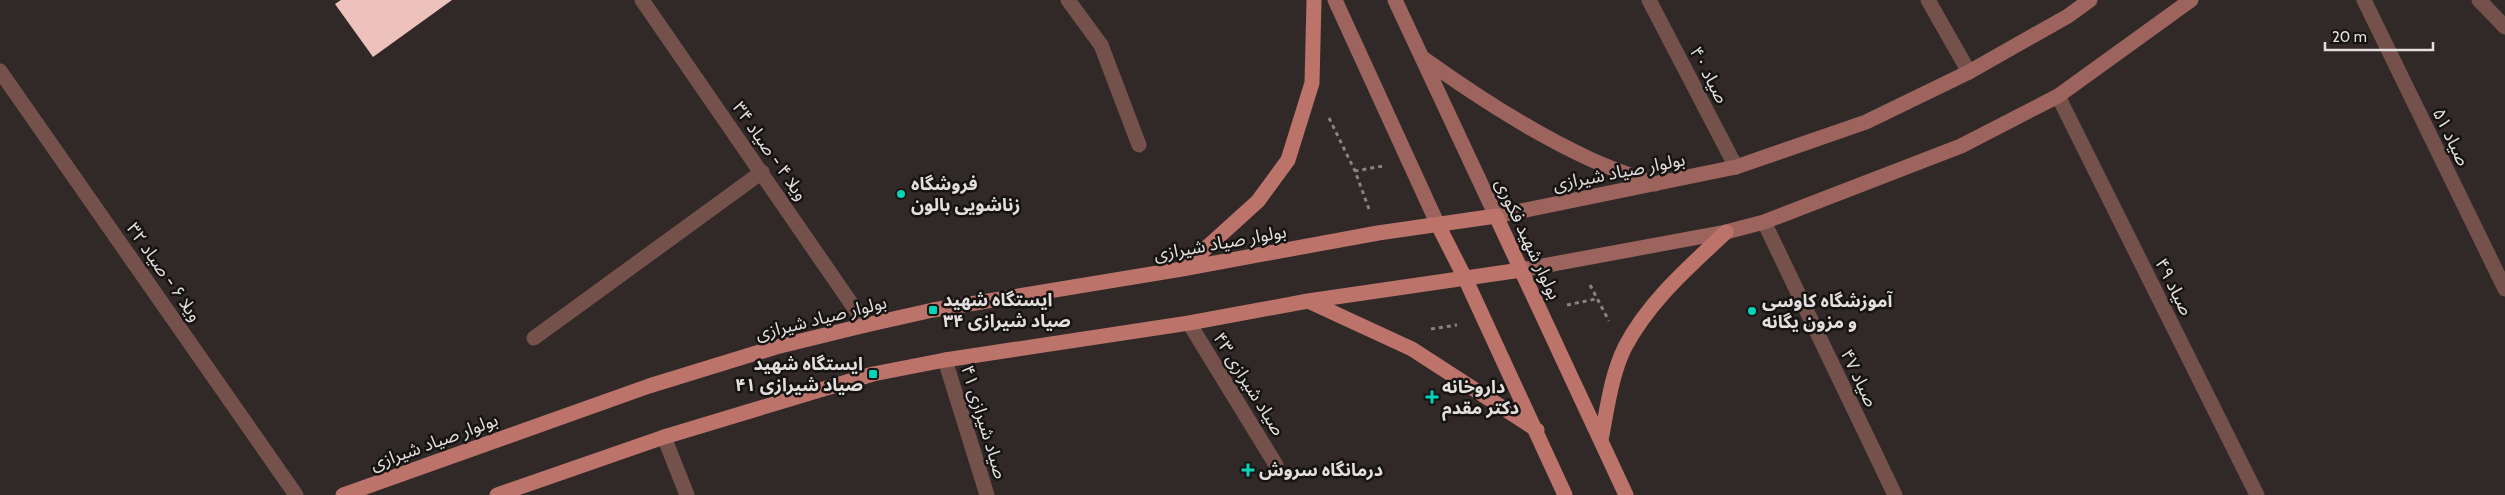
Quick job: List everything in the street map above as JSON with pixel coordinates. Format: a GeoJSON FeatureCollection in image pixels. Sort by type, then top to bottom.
{"type":"FeatureCollection","features":[{"type":"Feature","properties":{"kind":"main road"},"geometry":{"type":"LineString","coordinates":[[1182,269],[1258,200],[1288,160],[1312,83],[1314,0]]}},
{"type":"Feature","properties":{"kind":"main road","name":"بولوار صیاد شیرازی"},"geometry":{"type":"LineString","coordinates":[[343,495],[648,386],[776,347],[866,325],[932,310],[1182,269],[1378,233],[1496,216]]}},
{"type":"Feature","properties":{"kind":"main road","name":"بولوار شهید فکوری"},"geometry":{"type":"LineString","coordinates":[[1496,216],[1626,495]]}},
{"type":"Feature","properties":{"kind":"main road"},"geometry":{"type":"LineString","coordinates":[[1438,225],[1466,278],[1537,430],[1565,495]]}},
{"type":"Feature","properties":{"kind":"main road"},"geometry":{"type":"LineString","coordinates":[[1601,440],[1613,382],[1625,347],[1663,292],[1726,232]]}},
{"type":"Feature","properties":{"kind":"main road"},"geometry":{"type":"LineString","coordinates":[[497,495],[664,437],[873,374],[945,360],[1189,323],[1308,301],[1521,270]]}},
{"type":"Feature","properties":{"kind":"main road"},"geometry":{"type":"LineString","coordinates":[[1308,301],[1412,349],[1537,430]]}},
{"type":"Feature","properties":{"kind":"street","name":"ویلا ۴ - صیاد ۳۴"},"geometry":{"type":"LineString","coordinates":[[642,0],[866,325]]}},
{"type":"Feature","properties":{"kind":"street"},"geometry":{"type":"LineString","coordinates":[[1068,0],[1101,45],[1139,145]]}},
{"type":"Feature","properties":{"kind":"street"},"geometry":{"type":"LineString","coordinates":[[1335,0],[1438,225]]}},
{"type":"Feature","properties":{"kind":"street","name":"بولوار شهید فکوری"},"geometry":{"type":"LineString","coordinates":[[1395,0],[1496,216]]}},
{"type":"Feature","properties":{"kind":"street","name":"صیاد ۴۰"},"geometry":{"type":"LineString","coordinates":[[1648,0],[1736,167]]}},
{"type":"Feature","properties":{"kind":"street"},"geometry":{"type":"LineString","coordinates":[[1928,0],[1969,72]]}},
{"type":"Feature","properties":{"kind":"street","name":"بولوار صیاد شیرازی"},"geometry":{"type":"LineString","coordinates":[[1496,216],[1736,167],[1866,122],[1969,72],[2068,16],[2090,0]]}},
{"type":"Feature","properties":{"kind":"street"},"geometry":{"type":"LineString","coordinates":[[1521,270],[1726,232],[1764,222],[1961,146],[2058,96],[2191,0]]}},
{"type":"Feature","properties":{"kind":"street","name":"صیاد ۵۱"},"geometry":{"type":"LineString","coordinates":[[2364,0],[2505,290]]}},
{"type":"Feature","properties":{"kind":"street"},"geometry":{"type":"LineString","coordinates":[[2479,0],[2505,28]]}},
{"type":"Feature","properties":{"kind":"street"},"geometry":{"type":"LineString","coordinates":[[1422,57],[1475,94],[1532,128],[1590,159],[1656,184]]}},
{"type":"Feature","properties":{"kind":"street","name":"ویلا ۶ - صیاد ۳۲"},"geometry":{"type":"LineString","coordinates":[[0,71],[296,495]]}},
{"type":"Feature","properties":{"kind":"street","name":"صیاد ۴۹"},"geometry":{"type":"LineString","coordinates":[[2058,96],[2258,495]]}},
{"type":"Feature","properties":{"kind":"street"},"geometry":{"type":"LineString","coordinates":[[534,338],[762,172]]}},
{"type":"Feature","properties":{"kind":"street","name":"صیاد ۴۷"},"geometry":{"type":"LineString","coordinates":[[1764,222],[1895,495]]}},
{"type":"Feature","properties":{"kind":"street","name":"صیاد شیرازی ۴۳"},"geometry":{"type":"LineString","coordinates":[[1189,323],[1276,465]]}},
{"type":"Feature","properties":{"kind":"street","name":"صیاد شیرازی ۴۱"},"geometry":{"type":"LineString","coordinates":[[945,360],[987,495]]}},
{"type":"Feature","properties":{"kind":"street"},"geometry":{"type":"LineString","coordinates":[[664,437],[687,495]]}},
{"type":"Feature","properties":{"kind":"path"},"geometry":{"type":"LineString","coordinates":[[1312,83],[1355,171]]}},
{"type":"Feature","properties":{"kind":"building"},"geometry":{"type":"Polygon","coordinates":[[[341,0],[452,0],[373,57],[335,4],[341,0]]]}},
{"type":"Feature","properties":{"kind":"place","name":"فروشگاه زناشویی بالون"},"geometry":{"type":"Point","coordinates":[901,194]}},
{"type":"Feature","properties":{"kind":"place","name":"ایستگاه شهید صیاد شیرازی ۳۴"},"geometry":{"type":"Point","coordinates":[933,310]}},
{"type":"Feature","properties":{"kind":"place","name":"آموزشگاه کاوسی و مزون یگانه"},"geometry":{"type":"Point","coordinates":[1752,311]}},
{"type":"Feature","properties":{"kind":"place","name":"ایستگاه شهید صیاد شیرازی ۴۱"},"geometry":{"type":"Point","coordinates":[873,374]}},
{"type":"Feature","properties":{"kind":"place","name":"داروخانه دکتر مقدم"},"geometry":{"type":"Point","coordinates":[1432,397]}},
{"type":"Feature","properties":{"kind":"place","name":"درمانگاه سروش"},"geometry":{"type":"Point","coordinates":[1248,470]}}]}
